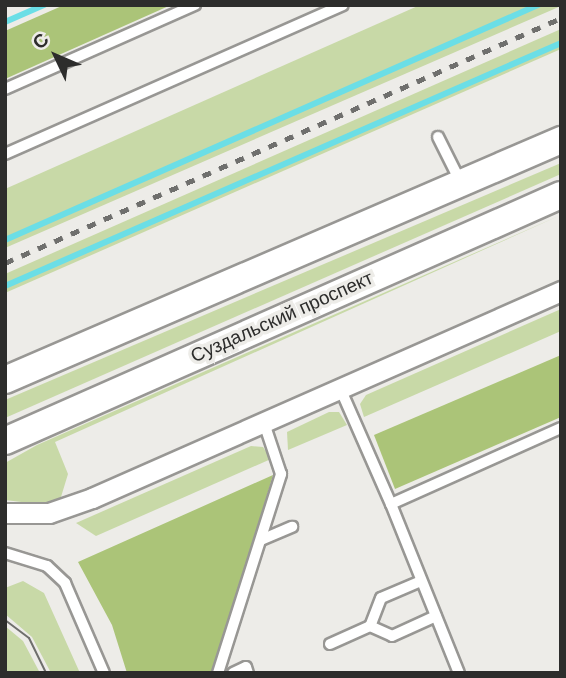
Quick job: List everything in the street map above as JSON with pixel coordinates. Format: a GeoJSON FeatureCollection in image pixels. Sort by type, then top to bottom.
{"type":"FeatureCollection","features":[{"type":"Feature","properties":{"kind":"main road"},"geometry":{"type":"LineString","coordinates":[[5,380],[561,140]]}},
{"type":"Feature","properties":{"kind":"main road","name":"Суздальский проспект"},"geometry":{"type":"LineString","coordinates":[[5,441],[561,195]]}},
{"type":"Feature","properties":{"kind":"street"},"geometry":{"type":"LineString","coordinates":[[5,513],[50,513],[72,506],[561,292]]}},
{"type":"Feature","properties":{"kind":"lane"},"geometry":{"type":"LineString","coordinates":[[5,89],[195,5]]}},
{"type":"Feature","properties":{"kind":"lane"},"geometry":{"type":"LineString","coordinates":[[5,154],[343,5]]}},
{"type":"Feature","properties":{"kind":"lane"},"geometry":{"type":"LineString","coordinates":[[438,137],[461,183]]}},
{"type":"Feature","properties":{"kind":"lane"},"geometry":{"type":"LineString","coordinates":[[341,388],[460,673]]}},
{"type":"Feature","properties":{"kind":"lane"},"geometry":{"type":"LineString","coordinates":[[218,673],[281,474],[264,422]]}},
{"type":"Feature","properties":{"kind":"lane"},"geometry":{"type":"LineString","coordinates":[[391,504],[561,428]]}},
{"type":"Feature","properties":{"kind":"lane"},"geometry":{"type":"LineString","coordinates":[[261,540],[292,527]]}},
{"type":"Feature","properties":{"kind":"lane"},"geometry":{"type":"LineString","coordinates":[[5,553],[47,566],[65,583],[104,673]]}},
{"type":"Feature","properties":{"kind":"lane"},"geometry":{"type":"LineString","coordinates":[[330,644],[370,626],[381,598],[421,581]]}},
{"type":"Feature","properties":{"kind":"lane"},"geometry":{"type":"LineString","coordinates":[[370,626],[392,636],[436,616]]}},
{"type":"Feature","properties":{"kind":"lane"},"geometry":{"type":"LineString","coordinates":[[233,673],[246,667],[248,673]]}},
{"type":"Feature","properties":{"kind":"green space"},"geometry":{"type":"Polygon","coordinates":[[[64,5],[171,5],[5,79],[5,31],[64,5]]]}},
{"type":"Feature","properties":{"kind":"green space"},"geometry":{"type":"Polygon","coordinates":[[[420,5],[561,6],[5,248],[5,189],[420,5]]]}},
{"type":"Feature","properties":{"kind":"green space"},"geometry":{"type":"Polygon","coordinates":[[[561,29],[561,49],[5,293],[5,274],[561,29]]]}},
{"type":"Feature","properties":{"kind":"green space"},"geometry":{"type":"Polygon","coordinates":[[[561,163],[561,174],[5,418],[5,400],[561,163]]]}},
{"type":"Feature","properties":{"kind":"green space"},"geometry":{"type":"Polygon","coordinates":[[[561,215],[55,442],[68,474],[61,497],[46,505],[5,500],[5,463],[37,445],[561,215]]]}},
{"type":"Feature","properties":{"kind":"green space"},"geometry":{"type":"Polygon","coordinates":[[[561,309],[561,331],[364,417],[360,404],[366,395],[561,309]]]}},
{"type":"Feature","properties":{"kind":"green space"},"geometry":{"type":"Polygon","coordinates":[[[561,355],[561,417],[395,489],[374,435],[561,355]]]}},
{"type":"Feature","properties":{"kind":"green space"},"geometry":{"type":"Polygon","coordinates":[[[329,412],[339,412],[347,425],[288,450],[287,432],[329,412]]]}},
{"type":"Feature","properties":{"kind":"green space"},"geometry":{"type":"Polygon","coordinates":[[[251,446],[263,447],[271,459],[96,536],[76,523],[251,446]]]}},
{"type":"Feature","properties":{"kind":"green space"},"geometry":{"type":"Polygon","coordinates":[[[273,475],[214,673],[127,673],[112,625],[78,562],[273,475]]]}},
{"type":"Feature","properties":{"kind":"green space"},"geometry":{"type":"Polygon","coordinates":[[[23,581],[44,593],[80,673],[51,673],[32,637],[5,614],[5,588],[23,581]]]}},
{"type":"Feature","properties":{"kind":"green space"},"geometry":{"type":"Polygon","coordinates":[[[5,626],[23,641],[40,673],[5,673],[5,626]]]}},
{"type":"Feature","properties":{"kind":"waterway"},"geometry":{"type":"LineString","coordinates":[[5,22],[44,5]]}},
{"type":"Feature","properties":{"kind":"waterway"},"geometry":{"type":"LineString","coordinates":[[5,240],[538,5]]}},
{"type":"Feature","properties":{"kind":"waterway"},"geometry":{"type":"LineString","coordinates":[[5,286],[561,43]]}},
{"type":"Feature","properties":{"kind":"tram line"},"geometry":{"type":"LineString","coordinates":[[5,620],[29,638],[46,673]]}},
{"type":"Feature","properties":{"kind":"railway"},"geometry":{"type":"LineString","coordinates":[[5,263],[561,18]]}}]}
